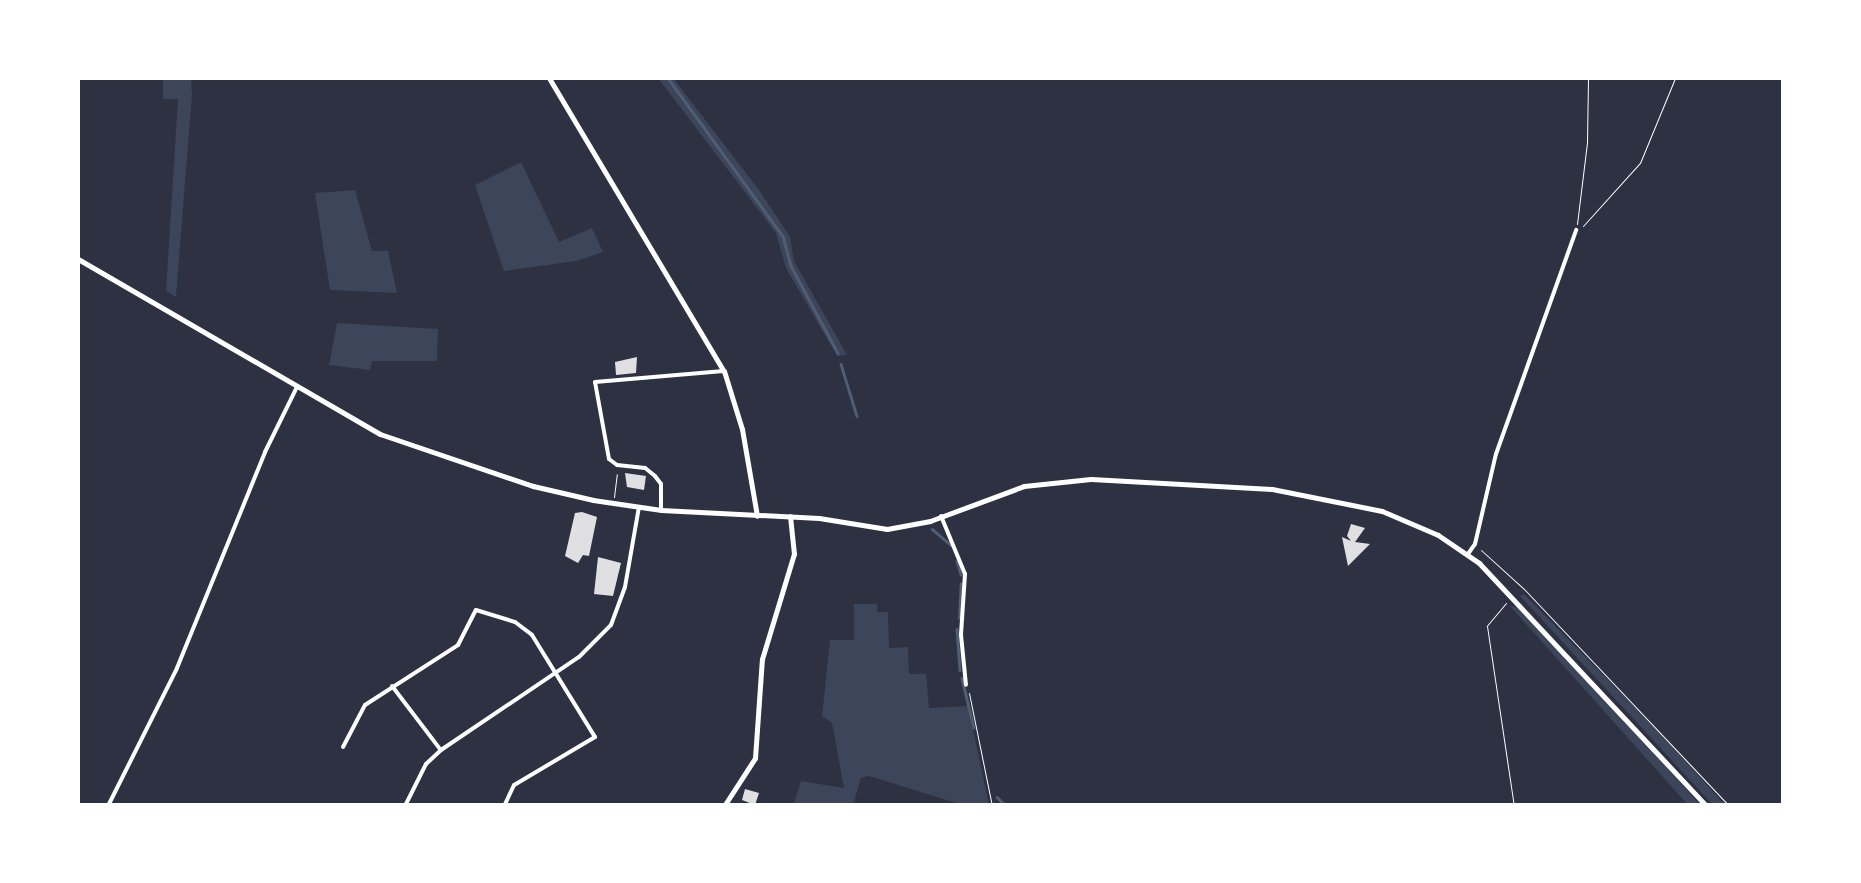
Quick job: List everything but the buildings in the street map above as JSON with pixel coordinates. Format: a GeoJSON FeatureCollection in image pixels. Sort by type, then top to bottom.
{"type":"FeatureCollection","features":[{"type":"Feature","properties":{"kind":"main road"},"geometry":{"type":"LineString","coordinates":[[549,78],[724,371],[742,429],[757,516]]}},
{"type":"Feature","properties":{"kind":"main road"},"geometry":{"type":"LineString","coordinates":[[78,259],[296,389],[380,434],[460,463],[613,503],[661,510],[790,516],[887,529],[941,516],[1024,486],[1091,479],[1171,480],[1312,495],[1410,521],[1468,554],[1517,596],[1706,806]]}},
{"type":"Feature","properties":{"kind":"main road"},"geometry":{"type":"LineString","coordinates":[[724,806],[755,758],[762,659],[794,554],[790,516]]}},
{"type":"Feature","properties":{"kind":"street"},"geometry":{"type":"LineString","coordinates":[[1468,554],[1475,544],[1496,454],[1576,230]]}},
{"type":"Feature","properties":{"kind":"street"},"geometry":{"type":"LineString","coordinates":[[661,510],[660,484],[655,476],[645,468],[617,466],[607,454],[595,382],[724,371]]}},
{"type":"Feature","properties":{"kind":"street"},"geometry":{"type":"LineString","coordinates":[[108,806],[177,668],[265,452],[296,389]]}},
{"type":"Feature","properties":{"kind":"street"},"geometry":{"type":"LineString","coordinates":[[405,806],[426,764],[440,750],[597,642],[620,608],[639,507]]}},
{"type":"Feature","properties":{"kind":"street"},"geometry":{"type":"LineString","coordinates":[[941,516],[965,574],[961,635],[966,685]]}},
{"type":"Feature","properties":{"kind":"street"},"geometry":{"type":"LineString","coordinates":[[343,746],[365,706],[458,645],[476,610],[524,628],[595,738],[514,784],[504,806]]}},
{"type":"Feature","properties":{"kind":"street"},"geometry":{"type":"LineString","coordinates":[[392,686],[440,750]]}},
{"type":"Feature","properties":{"kind":"path"},"geometry":{"type":"LineString","coordinates":[[1576,230],[1587,142],[1588,78]]}},
{"type":"Feature","properties":{"kind":"path"},"geometry":{"type":"LineString","coordinates":[[1576,230],[1607,204],[1640,162],[1675,78]]}},
{"type":"Feature","properties":{"kind":"path"},"geometry":{"type":"LineString","coordinates":[[613,503],[617,466]]}},
{"type":"Feature","properties":{"kind":"path"},"geometry":{"type":"LineString","coordinates":[[1475,544],[1525,590],[1729,806]]}},
{"type":"Feature","properties":{"kind":"path"},"geometry":{"type":"LineString","coordinates":[[1514,806],[1488,626],[1496,614],[1525,590]]}},
{"type":"Feature","properties":{"kind":"path"},"geometry":{"type":"LineString","coordinates":[[966,685],[992,806]]}},
{"type":"Feature","properties":{"kind":"shaded area"},"geometry":{"type":"Polygon","coordinates":[[[163,78],[191,78],[192,94],[176,297],[166,291],[178,99],[163,99],[163,78]]]}},
{"type":"Feature","properties":{"kind":"shaded area"},"geometry":{"type":"Polygon","coordinates":[[[658,78],[673,78],[759,190],[790,237],[794,261],[847,355],[837,356],[786,268],[776,233],[658,78]]]}},
{"type":"Feature","properties":{"kind":"shaded area"},"geometry":{"type":"Polygon","coordinates":[[[521,162],[559,242],[592,228],[603,252],[576,261],[504,271],[475,185],[521,162]]]}},
{"type":"Feature","properties":{"kind":"shaded area"},"geometry":{"type":"Polygon","coordinates":[[[355,190],[372,251],[388,251],[397,293],[330,290],[315,193],[355,190]]]}},
{"type":"Feature","properties":{"kind":"shaded area"},"geometry":{"type":"Polygon","coordinates":[[[337,323],[438,329],[437,361],[372,361],[370,370],[329,365],[337,323]]]}},
{"type":"Feature","properties":{"kind":"shaded area"},"geometry":{"type":"Polygon","coordinates":[[[1524,594],[1725,805],[1713,805],[1520,596],[1524,594]]]}},
{"type":"Feature","properties":{"kind":"shaded area"},"geometry":{"type":"Polygon","coordinates":[[[854,604],[877,604],[877,612],[888,612],[889,648],[908,647],[909,674],[926,674],[929,708],[968,706],[989,805],[963,805],[869,776],[861,778],[853,805],[793,806],[801,781],[844,788],[832,723],[822,716],[830,640],[854,640],[854,604]]]}},
{"type":"Feature","properties":{"kind":"shaded area"},"geometry":{"type":"Polygon","coordinates":[[[1510,606],[1518,607],[1599,691],[1700,805],[1688,805],[1510,606]]]}},
{"type":"Feature","properties":{"kind":"waterway"},"geometry":{"type":"LineString","coordinates":[[668,78],[783,236],[791,266],[838,353]]}},
{"type":"Feature","properties":{"kind":"waterway"},"geometry":{"type":"LineString","coordinates":[[841,364],[857,416]]}},
{"type":"Feature","properties":{"kind":"waterway"},"geometry":{"type":"LineString","coordinates":[[932,529],[951,545]]}},
{"type":"Feature","properties":{"kind":"waterway"},"geometry":{"type":"LineString","coordinates":[[957,561],[961,574]]}},
{"type":"Feature","properties":{"kind":"waterway"},"geometry":{"type":"LineString","coordinates":[[959,618],[961,584]]}},
{"type":"Feature","properties":{"kind":"waterway"},"geometry":{"type":"LineString","coordinates":[[957,629],[960,670]]}},
{"type":"Feature","properties":{"kind":"waterway"},"geometry":{"type":"LineString","coordinates":[[962,678],[974,728]]}},
{"type":"Feature","properties":{"kind":"waterway"},"geometry":{"type":"LineString","coordinates":[[997,797],[1006,806]]}}]}
